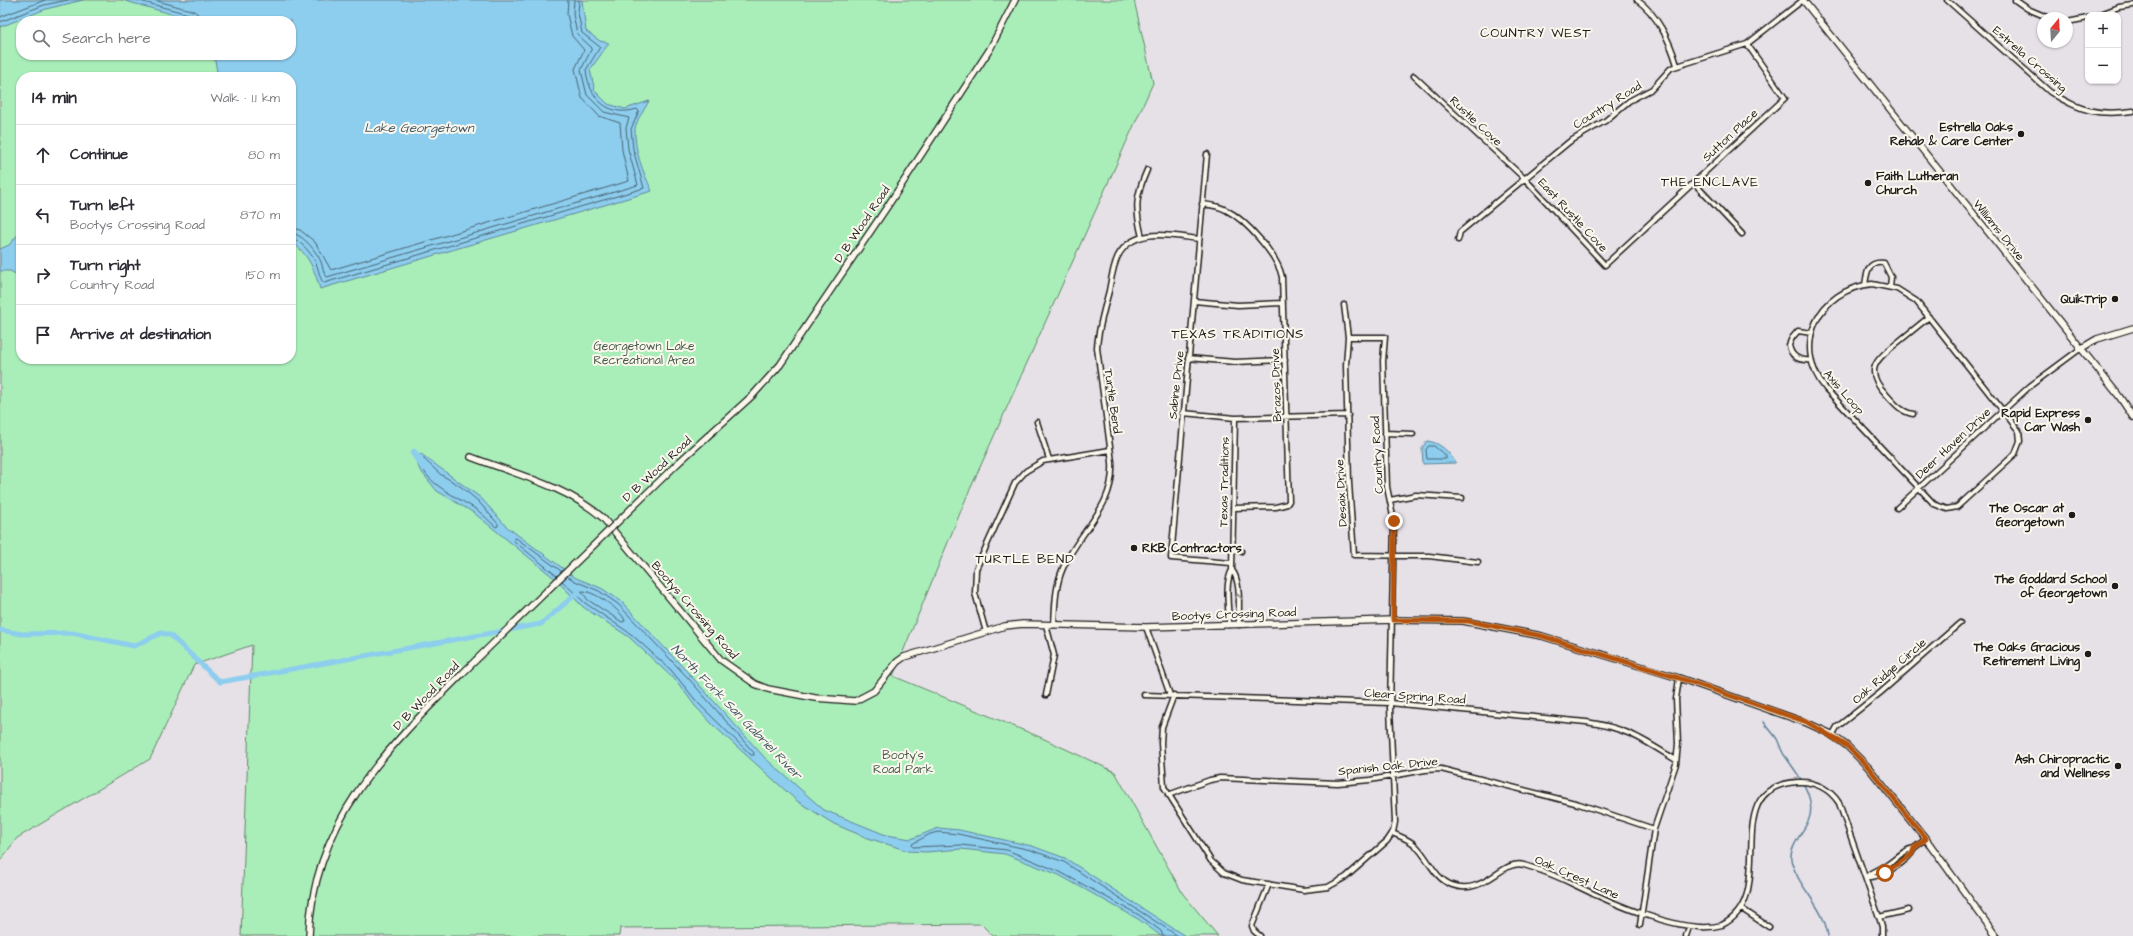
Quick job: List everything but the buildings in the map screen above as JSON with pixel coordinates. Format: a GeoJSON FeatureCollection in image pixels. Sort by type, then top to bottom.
{"type":"FeatureCollection","features":[{"type":"Feature","properties":{"kind":"street","name":"D B Wood Road"},"geometry":{"type":"LineString","coordinates":[[309,936],[313,899],[328,846],[342,816],[359,788],[408,730],[476,660],[678,463],[753,395],[780,365],[883,214],[990,49],[1015,0]]}},
{"type":"Feature","properties":{"kind":"street"},"geometry":{"type":"LineString","coordinates":[[1637,0],[1647,7],[1656,17],[1678,65]]}},
{"type":"Feature","properties":{"kind":"street","name":"Country Road"},"geometry":{"type":"LineString","coordinates":[[1458,240],[1460,232],[1569,142],[1605,121],[1629,101],[1652,89],[1664,75],[1678,65],[1747,44],[1803,0]]}},
{"type":"Feature","properties":{"kind":"street","name":"Williams Drive"},"geometry":{"type":"LineString","coordinates":[[1803,0],[2119,396],[2133,417]]}},
{"type":"Feature","properties":{"kind":"street","name":"Estrella Crossing"},"geometry":{"type":"LineString","coordinates":[[1947,0],[2050,92],[2068,104],[2098,113],[2133,112]]}},
{"type":"Feature","properties":{"kind":"street"},"geometry":{"type":"LineString","coordinates":[[1952,4],[1955,0]]}},
{"type":"Feature","properties":{"kind":"street"},"geometry":{"type":"LineString","coordinates":[[2015,0],[2028,9],[2037,13]]}},
{"type":"Feature","properties":{"kind":"street"},"geometry":{"type":"LineString","coordinates":[[2107,12],[2133,5]]}},
{"type":"Feature","properties":{"kind":"street"},"geometry":{"type":"LineString","coordinates":[[2073,21],[2085,19]]}},
{"type":"Feature","properties":{"kind":"street","name":"Sutton Place"},"geometry":{"type":"LineString","coordinates":[[1605,265],[1785,98],[1747,44]]}},
{"type":"Feature","properties":{"kind":"street","name":"Rustle Cove"},"geometry":{"type":"LineString","coordinates":[[1414,76],[1525,178]]}},
{"type":"Feature","properties":{"kind":"street","name":"Sabine Drive"},"geometry":{"type":"LineString","coordinates":[[1207,154],[1171,558],[1232,563]]}},
{"type":"Feature","properties":{"kind":"street"},"geometry":{"type":"LineString","coordinates":[[1142,237],[1137,219],[1136,202],[1147,170]]}},
{"type":"Feature","properties":{"kind":"street","name":"East Rustle Cove"},"geometry":{"type":"LineString","coordinates":[[1525,178],[1605,265]]}},
{"type":"Feature","properties":{"kind":"street"},"geometry":{"type":"LineString","coordinates":[[1694,183],[1742,234]]}},
{"type":"Feature","properties":{"kind":"street","name":"Brazos Drive"},"geometry":{"type":"LineString","coordinates":[[1202,204],[1221,207],[1233,214],[1274,256],[1280,269],[1283,304],[1290,494],[1286,504],[1276,507],[1233,508]]}},
{"type":"Feature","properties":{"kind":"street","name":"Turtle Bend"},"geometry":{"type":"LineString","coordinates":[[1054,625],[1056,589],[1062,570],[1099,512],[1108,494],[1113,469],[1097,356],[1097,340],[1117,258],[1125,247],[1142,237],[1160,235],[1199,239]]}},
{"type":"Feature","properties":{"kind":"street"},"geometry":{"type":"LineString","coordinates":[[1866,285],[1867,271],[1870,265],[1876,262],[1884,263],[1889,270],[1890,287]]}},
{"type":"Feature","properties":{"kind":"street","name":"Axis Loop"},"geometry":{"type":"LineString","coordinates":[[1879,284],[1890,287],[1911,298],[1929,317],[2020,434],[2020,441],[2015,454],[1957,507],[1947,509],[1936,506],[1919,489],[1826,389],[1816,375],[1811,360],[1810,350],[1812,333],[1822,311],[1834,299],[1848,290],[1866,285],[1879,284]]}},
{"type":"Feature","properties":{"kind":"street"},"geometry":{"type":"LineString","coordinates":[[1194,301],[1238,305],[1283,304]]}},
{"type":"Feature","properties":{"kind":"street","name":"Desaix Drive"},"geometry":{"type":"LineString","coordinates":[[1344,305],[1348,337],[1346,365],[1354,555],[1429,556],[1478,562]]}},
{"type":"Feature","properties":{"kind":"street"},"geometry":{"type":"LineString","coordinates":[[1913,414],[1902,411],[1877,384],[1874,375],[1875,366],[1880,356],[1929,317]]}},
{"type":"Feature","properties":{"kind":"street"},"geometry":{"type":"LineString","coordinates":[[2080,349],[2102,337],[2133,328]]}},
{"type":"Feature","properties":{"kind":"street"},"geometry":{"type":"LineString","coordinates":[[1811,360],[1800,360],[1795,357],[1789,345],[1792,338],[1798,332],[1812,333]]}},
{"type":"Feature","properties":{"kind":"street","name":"Country Road"},"geometry":{"type":"LineString","coordinates":[[1348,337],[1385,337],[1383,361],[1387,487],[1394,521],[1392,555],[1393,620],[1390,703],[1395,822],[1392,833]]}},
{"type":"Feature","properties":{"kind":"street","name":"Deer Haven Drive"},"geometry":{"type":"LineString","coordinates":[[1897,508],[2002,410],[2031,385],[2080,349]]}},
{"type":"Feature","properties":{"kind":"street"},"geometry":{"type":"LineString","coordinates":[[1188,358],[1235,362],[1285,360]]}},
{"type":"Feature","properties":{"kind":"street"},"geometry":{"type":"LineString","coordinates":[[1183,414],[1235,418],[1348,414]]}},
{"type":"Feature","properties":{"kind":"street","name":"Texas Traditions"},"geometry":{"type":"LineString","coordinates":[[1230,625],[1229,574],[1232,570],[1235,418]]}},
{"type":"Feature","properties":{"kind":"street"},"geometry":{"type":"LineString","coordinates":[[1037,422],[1048,459]]}},
{"type":"Feature","properties":{"kind":"street"},"geometry":{"type":"LineString","coordinates":[[1385,433],[1413,434]]}},
{"type":"Feature","properties":{"kind":"street"},"geometry":{"type":"LineString","coordinates":[[986,632],[976,594],[976,568],[1015,483],[1029,469],[1048,459],[1110,450]]}},
{"type":"Feature","properties":{"kind":"street","name":"Bootys Crossing Road"},"geometry":{"type":"LineString","coordinates":[[471,458],[566,494],[593,510],[603,518],[720,660],[744,678],[768,688],[815,698],[842,701],[861,700],[880,685],[900,660],[986,632],[1015,625],[1146,627],[1393,620],[1455,620],[1510,628],[1587,649],[1679,678],[1807,722],[1847,746],[1868,767],[1926,839],[1996,936]]}},
{"type":"Feature","properties":{"kind":"street"},"geometry":{"type":"LineString","coordinates":[[1390,500],[1416,495],[1462,498]]}},
{"type":"Feature","properties":{"kind":"street"},"geometry":{"type":"LineString","coordinates":[[1232,550],[1241,551]]}},
{"type":"Feature","properties":{"kind":"street","name":"Texas Traditions"},"geometry":{"type":"LineString","coordinates":[[1232,570],[1235,574],[1237,585],[1239,625]]}},
{"type":"Feature","properties":{"kind":"street","name":"Oak Ridge Circle"},"geometry":{"type":"LineString","coordinates":[[1832,736],[1837,727],[1880,693],[1960,623]]}},
{"type":"Feature","properties":{"kind":"street"},"geometry":{"type":"LineString","coordinates":[[1046,625],[1054,654],[1046,695]]}},
{"type":"Feature","properties":{"kind":"street"},"geometry":{"type":"LineString","coordinates":[[1146,627],[1172,695],[1162,727],[1161,736],[1163,781],[1168,795],[1218,869],[1234,878],[1304,890],[1328,887],[1346,877],[1392,833]]}},
{"type":"Feature","properties":{"kind":"street"},"geometry":{"type":"LineString","coordinates":[[1640,925],[1643,916],[1654,829],[1676,760],[1678,744],[1676,699],[1679,678]]}},
{"type":"Feature","properties":{"kind":"street","name":"Clear Spring Road"},"geometry":{"type":"LineString","coordinates":[[1144,695],[1390,703],[1602,724],[1636,735],[1676,760]]}},
{"type":"Feature","properties":{"kind":"street","name":"Spanish Oak Drive"},"geometry":{"type":"LineString","coordinates":[[1168,795],[1210,780],[1220,778],[1338,783],[1393,776],[1429,769],[1449,771],[1579,804],[1654,829]]}},
{"type":"Feature","properties":{"kind":"street"},"geometry":{"type":"LineString","coordinates":[[1769,927],[1742,909],[1750,883],[1751,826],[1754,812],[1768,793],[1779,785],[1794,782],[1810,782],[1829,792],[1839,803],[1880,917],[1882,936]]}},
{"type":"Feature","properties":{"kind":"street","name":"Oak Crest Lane"},"geometry":{"type":"LineString","coordinates":[[1392,833],[1408,840],[1416,846],[1438,876],[1454,886],[1467,888],[1476,886],[1512,865],[1522,864],[1568,882],[1587,893],[1643,916],[1688,930],[1706,930],[1715,928],[1730,920],[1742,909]]}},
{"type":"Feature","properties":{"kind":"street"},"geometry":{"type":"LineString","coordinates":[[1866,877],[1926,839]]}},
{"type":"Feature","properties":{"kind":"street"},"geometry":{"type":"LineString","coordinates":[[1866,877],[1874,878],[1885,873],[1912,854],[1914,848]]}},
{"type":"Feature","properties":{"kind":"street"},"geometry":{"type":"LineString","coordinates":[[1260,936],[1254,931],[1252,926],[1269,884]]}},
{"type":"Feature","properties":{"kind":"street"},"geometry":{"type":"LineString","coordinates":[[1880,917],[1909,910]]}},
{"type":"Feature","properties":{"kind":"street"},"geometry":{"type":"LineString","coordinates":[[1686,936],[1688,930]]}},
{"type":"Feature","properties":{"kind":"green space","name":"Georgetown Lake Recreational Area"},"geometry":{"type":"Polygon","coordinates":[[[0,0],[1134,0],[1153,83],[967,496],[893,676],[1042,738],[1115,772],[1183,894],[1218,936],[993,936],[981,924],[620,928],[619,936],[241,936],[252,645],[194,665],[150,759],[17,838],[0,861],[0,0]]]}},
{"type":"Feature","properties":{"kind":"water"},"geometry":{"type":"Polygon","coordinates":[[[0,0],[83,0],[46,9],[28,16],[16,16],[16,21],[0,27],[0,0]]]}},
{"type":"Feature","properties":{"kind":"water","name":"Lake Georgetown"},"geometry":{"type":"Polygon","coordinates":[[[122,0],[582,0],[586,31],[600,41],[609,43],[590,70],[595,91],[608,104],[625,109],[649,101],[637,122],[635,137],[640,161],[652,191],[320,289],[310,262],[296,246],[296,72],[217,72],[215,60],[296,60],[296,16],[178,16],[122,0]]]}},
{"type":"Feature","properties":{"kind":"water"},"geometry":{"type":"Polygon","coordinates":[[[16,237],[16,274],[10,271],[0,271],[0,249],[9,245],[16,237]]]}},
{"type":"Feature","properties":{"kind":"water"},"geometry":{"type":"Polygon","coordinates":[[[1427,441],[1436,443],[1444,448],[1456,463],[1423,464],[1422,448],[1427,441]]]}},
{"type":"Feature","properties":{"kind":"water"},"geometry":{"type":"Polygon","coordinates":[[[421,454],[481,498],[507,527],[576,578],[601,588],[621,601],[765,758],[824,810],[886,835],[911,839],[938,828],[959,830],[1032,846],[1065,858],[1185,936],[1161,936],[1138,919],[1059,875],[1005,854],[961,849],[926,852],[908,851],[865,837],[834,824],[797,801],[714,726],[695,706],[678,683],[629,637],[583,607],[553,577],[474,513],[437,491],[420,470],[416,461],[421,454]]]}},
{"type":"Feature","properties":{"kind":"waterway","name":"North Fork San Gabriel River"},"geometry":{"type":"LineString","coordinates":[[414,453],[424,467]]}},
{"type":"Feature","properties":{"kind":"waterway"},"geometry":{"type":"LineString","coordinates":[[0,630],[22,634],[72,633],[134,646],[161,633],[170,635],[220,682],[541,624],[577,593]]}},
{"type":"Feature","properties":{"kind":"waterway"},"geometry":{"type":"LineString","coordinates":[[1764,722],[1777,739],[1782,752],[1800,777],[1808,794],[1811,811],[1809,819],[1792,850],[1791,860],[1799,879],[1822,915],[1828,936]]}},
{"type":"Feature","properties":{"kind":"place","name":"Estrella Oaks Rehab & Care Center"},"geometry":{"type":"Point","coordinates":[2021,134]}},
{"type":"Feature","properties":{"kind":"place","name":"Faith Lutheran Church"},"geometry":{"type":"Point","coordinates":[1868,183]}},
{"type":"Feature","properties":{"kind":"place","name":"QuikTrip"},"geometry":{"type":"Point","coordinates":[2115,299]}},
{"type":"Feature","properties":{"kind":"place","name":"Rapid Express Car Wash"},"geometry":{"type":"Point","coordinates":[2088,420]}},
{"type":"Feature","properties":{"kind":"place","name":"The Oscar at Georgetown"},"geometry":{"type":"Point","coordinates":[2072,515]}},
{"type":"Feature","properties":{"kind":"place","name":"RKB Contractors"},"geometry":{"type":"Point","coordinates":[1134,548]}},
{"type":"Feature","properties":{"kind":"place","name":"The Goddard School of Georgetown"},"geometry":{"type":"Point","coordinates":[2115,586]}},
{"type":"Feature","properties":{"kind":"place","name":"The Oaks Gracious Retirement Living"},"geometry":{"type":"Point","coordinates":[2088,654]}},
{"type":"Feature","properties":{"kind":"place","name":"Ash Chiropractic and Wellness"},"geometry":{"type":"Point","coordinates":[2118,766]}},
{"type":"Feature","properties":{"kind":"district","name":"COUNTRY WEST"},"geometry":{"type":"Point","coordinates":[1536,32]}},
{"type":"Feature","properties":{"kind":"district","name":"THE ENCLAVE"},"geometry":{"type":"Point","coordinates":[1710,181]}},
{"type":"Feature","properties":{"kind":"district","name":"TEXAS TRADITIONS"},"geometry":{"type":"Point","coordinates":[1238,333]}},
{"type":"Feature","properties":{"kind":"district","name":"TURTLE BEND"},"geometry":{"type":"Point","coordinates":[1025,558]}},
{"type":"Feature","properties":{"kind":"route"},"geometry":{"type":"LineString","coordinates":[[1394,521],[1392,555],[1393,620],[1468,621],[1510,628],[1542,636],[1679,678],[1756,704],[1807,722],[1829,733],[1847,746],[1868,767],[1926,839],[1914,848],[1912,854],[1885,873]]}},
{"type":"Feature","properties":{"kind":"park label","name":"Booty's Road Park"},"geometry":{"type":"Point","coordinates":[903,762]}}]}
